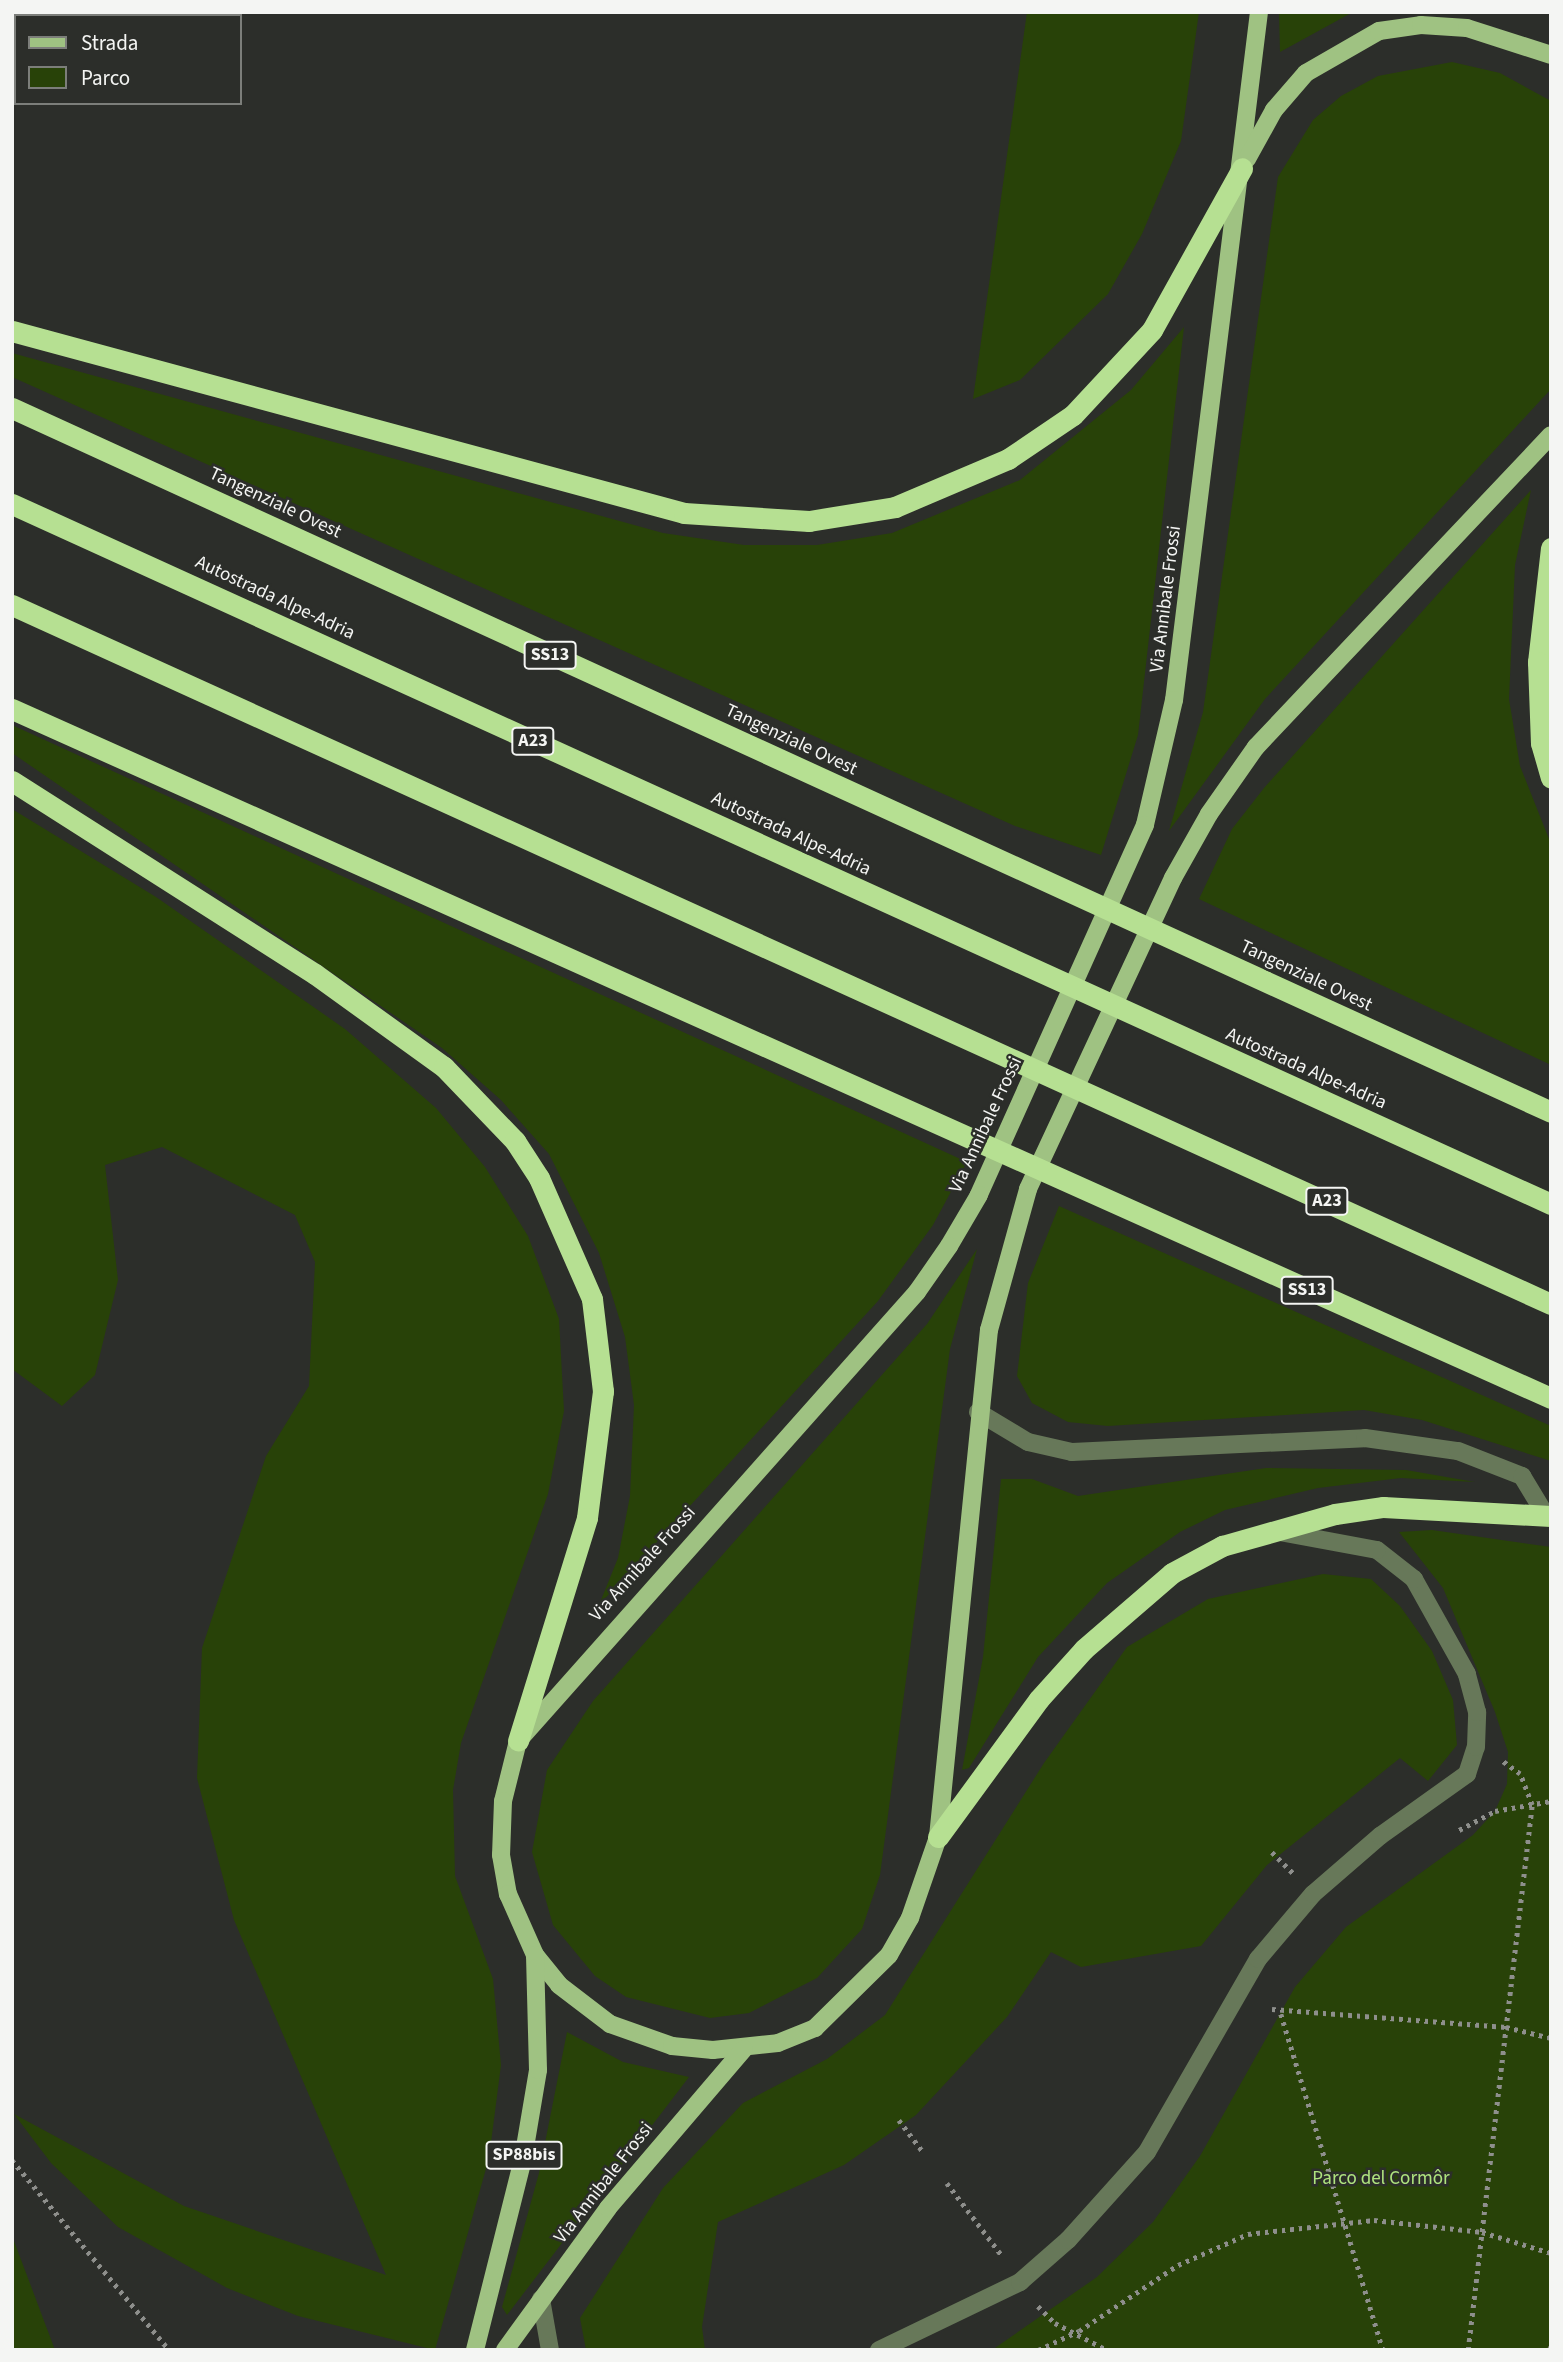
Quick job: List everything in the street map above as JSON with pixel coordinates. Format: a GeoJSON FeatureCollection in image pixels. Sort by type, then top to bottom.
{"type":"FeatureCollection","features":[{"type":"Feature","properties":{"kind":"highway"},"geometry":{"type":"LineString","coordinates":[[12,331],[684,513],[808,521],[895,507],[1008,459],[1073,415],[1152,330],[1242,168]]}},
{"type":"Feature","properties":{"kind":"highway","name":"Tangenziale Ovest"},"geometry":{"type":"LineString","coordinates":[[12,408],[1551,1112]]}},
{"type":"Feature","properties":{"kind":"highway","name":"Autostrada Alpe-Adria"},"geometry":{"type":"LineString","coordinates":[[12,503],[1551,1205]]}},
{"type":"Feature","properties":{"kind":"highway"},"geometry":{"type":"LineString","coordinates":[[1551,548],[1538,662],[1541,743],[1551,778]]}},
{"type":"Feature","properties":{"kind":"highway","name":"A23"},"geometry":{"type":"LineString","coordinates":[[12,605],[1551,1304]]}},
{"type":"Feature","properties":{"kind":"highway","name":"SS13"},"geometry":{"type":"LineString","coordinates":[[12,709],[978,1144],[1551,1398]]}},
{"type":"Feature","properties":{"kind":"highway"},"geometry":{"type":"LineString","coordinates":[[12,781],[315,974],[444,1067],[515,1141],[539,1178],[592,1299],[603,1391],[587,1518],[518,1741]]}},
{"type":"Feature","properties":{"kind":"highway"},"geometry":{"type":"LineString","coordinates":[[938,1837],[1039,1699],[1084,1649],[1172,1573],[1266,1531],[1383,1507],[1548,1515]]}},
{"type":"Feature","properties":{"kind":"main road","name":"Via Annibale Frossi"},"geometry":{"type":"LineString","coordinates":[[1259,12],[1242,168],[1163,767],[1145,825],[979,1195],[917,1292],[518,1741],[503,1801],[501,1855],[508,1894],[535,1955],[583,2008],[629,2033],[672,2046],[744,2049],[815,2028],[856,1994],[910,1918],[938,1837],[978,1412],[1011,1233],[1167,890],[1209,814],[1256,747],[1551,435]]}},
{"type":"Feature","properties":{"kind":"main road"},"geometry":{"type":"LineString","coordinates":[[1242,168],[1274,110],[1306,73],[1379,31],[1467,28],[1551,55]]}},
{"type":"Feature","properties":{"kind":"main road","name":"Via Annibale Frossi"},"geometry":{"type":"LineString","coordinates":[[475,2350],[523,2159],[538,2070],[535,1955]]}},
{"type":"Feature","properties":{"kind":"main road","name":"Via Annibale Frossi"},"geometry":{"type":"LineString","coordinates":[[505,2350],[608,2208],[744,2049]]}},
{"type":"Feature","properties":{"kind":"lane"},"geometry":{"type":"LineString","coordinates":[[978,1412],[1028,1442],[1072,1452],[1365,1438],[1458,1451],[1522,1476],[1548,1515]]}},
{"type":"Feature","properties":{"kind":"lane"},"geometry":{"type":"LineString","coordinates":[[879,2350],[1020,2282],[1068,2240],[1147,2152],[1258,1959],[1314,1895],[1370,1844],[1453,1790],[1467,1774],[1476,1746],[1467,1674],[1414,1579],[1377,1550],[1353,1542],[1266,1531]]}},
{"type":"Feature","properties":{"kind":"lane"},"geometry":{"type":"LineString","coordinates":[[541,2299],[550,2350]]}},
{"type":"Feature","properties":{"kind":"path"},"geometry":{"type":"LineString","coordinates":[[1468,2350],[1532,1805],[1520,1774],[1476,1746]]}},
{"type":"Feature","properties":{"kind":"path"},"geometry":{"type":"LineString","coordinates":[[1459,1830],[1495,1811],[1551,1801]]}},
{"type":"Feature","properties":{"kind":"path"},"geometry":{"type":"LineString","coordinates":[[1272,1852],[1301,1881]]}},
{"type":"Feature","properties":{"kind":"path"},"geometry":{"type":"LineString","coordinates":[[1272,2009],[1281,2014],[1506,2027],[1551,2038]]}},
{"type":"Feature","properties":{"kind":"path"},"geometry":{"type":"LineString","coordinates":[[1281,2014],[1383,2350]]}},
{"type":"Feature","properties":{"kind":"path"},"geometry":{"type":"LineString","coordinates":[[899,2120],[922,2151]]}},
{"type":"Feature","properties":{"kind":"path"},"geometry":{"type":"LineString","coordinates":[[12,2160],[169,2350]]}},
{"type":"Feature","properties":{"kind":"path"},"geometry":{"type":"LineString","coordinates":[[947,2183],[1007,2264]]}},
{"type":"Feature","properties":{"kind":"path"},"geometry":{"type":"LineString","coordinates":[[1038,2350],[1079,2331],[1178,2265],[1248,2234],[1344,2221],[1482,2232],[1551,2253]]}},
{"type":"Feature","properties":{"kind":"path"},"geometry":{"type":"LineString","coordinates":[[1040,2309],[1107,2350]]}},
{"type":"Feature","properties":{"kind":"green space"},"geometry":{"type":"Polygon","coordinates":[[[1027,12],[1199,12],[1181,141],[1142,234],[1108,294],[1020,380],[973,399],[1027,12]]]}},
{"type":"Feature","properties":{"kind":"green space"},"geometry":{"type":"Polygon","coordinates":[[[1279,12],[1353,12],[1280,52],[1279,12]]]}},
{"type":"Feature","properties":{"kind":"green space"},"geometry":{"type":"Polygon","coordinates":[[[1452,62],[1500,73],[1551,101],[1551,389],[1265,699],[1169,831],[1203,712],[1278,177],[1313,120],[1341,96],[1378,76],[1452,62]]]}},
{"type":"Feature","properties":{"kind":"green space"},"geometry":{"type":"Polygon","coordinates":[[[1184,327],[1138,735],[1101,855],[1015,826],[12,377],[12,353],[663,533],[744,545],[817,545],[892,533],[1020,480],[1131,390],[1184,327]]]}},
{"type":"Feature","properties":{"kind":"green space"},"geometry":{"type":"Polygon","coordinates":[[[1531,490],[1515,565],[1509,699],[1520,766],[1551,844],[1551,1065],[1199,899],[1232,829],[1264,788],[1531,490]]]}},
{"type":"Feature","properties":{"kind":"green space"},"geometry":{"type":"Polygon","coordinates":[[[12,725],[967,1162],[933,1225],[878,1301],[599,1605],[618,1558],[630,1496],[634,1405],[625,1337],[599,1253],[549,1154],[501,1100],[442,1048],[12,753],[12,725]]]}},
{"type":"Feature","properties":{"kind":"green space"},"geometry":{"type":"Polygon","coordinates":[[[12,809],[156,897],[345,1029],[436,1108],[485,1167],[528,1236],[559,1319],[564,1411],[548,1494],[461,1743],[453,1790],[455,1876],[493,1979],[501,2065],[489,2158],[435,2350],[298,2316],[227,2288],[118,2227],[51,2163],[14,2114],[184,2206],[386,2275],[234,1920],[197,1778],[202,1648],[266,1456],[309,1386],[315,1262],[295,1215],[162,1147],[105,1165],[118,1280],[95,1375],[62,1406],[12,1369],[12,809]]]}},
{"type":"Feature","properties":{"kind":"green space"},"geometry":{"type":"Polygon","coordinates":[[[1059,1206],[1551,1426],[1551,1461],[1422,1420],[1364,1410],[1108,1426],[1068,1422],[1032,1403],[1017,1376],[1028,1283],[1059,1206]]]}},
{"type":"Feature","properties":{"kind":"green space"},"geometry":{"type":"Polygon","coordinates":[[[977,1249],[950,1349],[880,1875],[862,1929],[817,1978],[749,2013],[710,2018],[626,1997],[595,1976],[553,1925],[532,1852],[547,1770],[593,1701],[927,1324],[977,1249]]]}},
{"type":"Feature","properties":{"kind":"green space"},"geometry":{"type":"Polygon","coordinates":[[[1266,1468],[1406,1470],[1475,1482],[1401,1478],[1318,1488],[1225,1510],[1180,1532],[1107,1583],[1038,1657],[969,1768],[962,1770],[983,1657],[1001,1479],[1032,1479],[1078,1496],[1266,1468]]]}},
{"type":"Feature","properties":{"kind":"green space","name":"Parco del Cormôr"},"geometry":{"type":"Polygon","coordinates":[[[1432,1530],[1551,1547],[1551,2350],[992,2350],[1097,2277],[1153,2222],[1200,2156],[1295,1987],[1346,1927],[1473,1835],[1495,1811],[1507,1784],[1508,1752],[1495,1712],[1443,1588],[1399,1532],[1432,1530]]]}},
{"type":"Feature","properties":{"kind":"green space"},"geometry":{"type":"Polygon","coordinates":[[[1323,1574],[1371,1579],[1400,1606],[1432,1651],[1453,1700],[1457,1745],[1428,1781],[1400,1758],[1267,1865],[1201,1946],[1081,1967],[1051,1952],[1007,2017],[916,2115],[844,2165],[718,2222],[702,2327],[705,2350],[586,2350],[580,2318],[663,2188],[743,2103],[827,2059],[885,2015],[1044,1763],[1127,1647],[1208,1599],[1323,1574]]]}},
{"type":"Feature","properties":{"kind":"green space"},"geometry":{"type":"Polygon","coordinates":[[[567,2032],[623,2062],[689,2077],[507,2315],[502,2307],[539,2173],[567,2032]]]}},
{"type":"Feature","properties":{"kind":"green space"},"geometry":{"type":"Polygon","coordinates":[[[12,2238],[14,2241],[55,2350],[12,2350],[12,2238]]]}}]}
